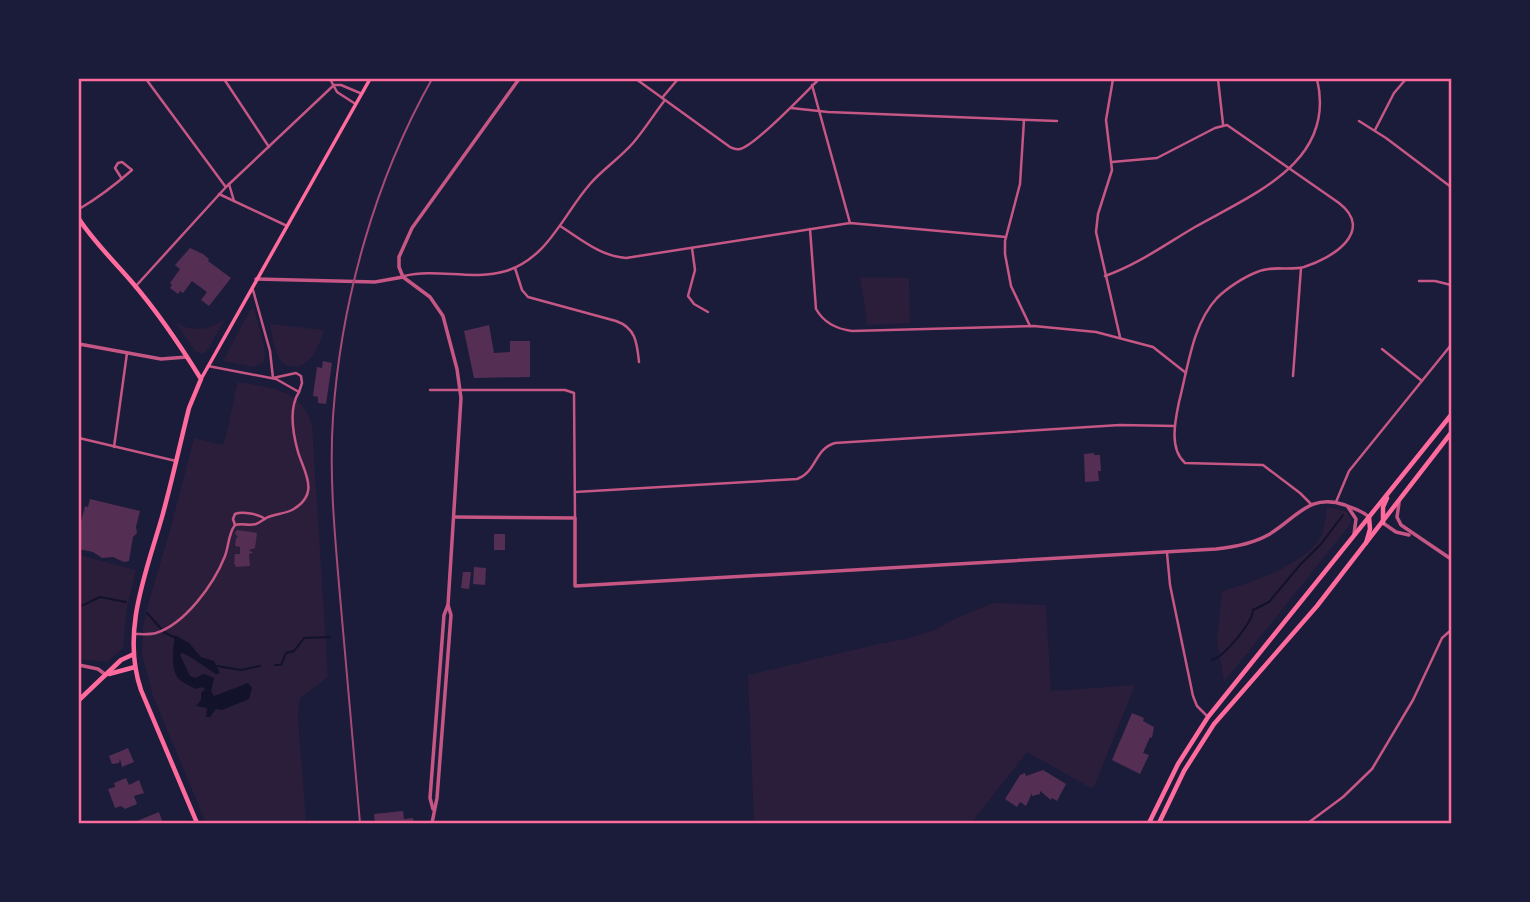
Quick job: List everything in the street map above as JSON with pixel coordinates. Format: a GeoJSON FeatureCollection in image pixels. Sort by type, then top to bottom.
{"type":"FeatureCollection","features":[{"type":"Feature","properties":{"kind":"main road"},"geometry":{"type":"LineString","coordinates":[[197,823],[146,704],[135,667],[134,634],[139,597],[189,408],[201,379],[285,225],[370,79]]}},
{"type":"Feature","properties":{"kind":"main road"},"geometry":{"type":"LineString","coordinates":[[79,219],[95,242],[135,286],[188,357],[201,379]]}},
{"type":"Feature","properties":{"kind":"main road"},"geometry":{"type":"LineString","coordinates":[[1149,823],[1178,764],[1208,717],[1451,415]]}},
{"type":"Feature","properties":{"kind":"main road"},"geometry":{"type":"LineString","coordinates":[[1159,823],[1184,771],[1214,724],[1362,550],[1451,433]]}},
{"type":"Feature","properties":{"kind":"main road"},"geometry":{"type":"LineString","coordinates":[[1383,523],[1383,507],[1392,488]]}},
{"type":"Feature","properties":{"kind":"main road"},"geometry":{"type":"LineString","coordinates":[[1362,550],[1369,533],[1369,517]]}},
{"type":"Feature","properties":{"kind":"main road"},"geometry":{"type":"LineString","coordinates":[[79,701],[121,660],[134,654]]}},
{"type":"Feature","properties":{"kind":"main road"},"geometry":{"type":"LineString","coordinates":[[106,676],[117,670],[135,667]]}},
{"type":"Feature","properties":{"kind":"street"},"geometry":{"type":"LineString","coordinates":[[146,79],[227,186],[234,201]]}},
{"type":"Feature","properties":{"kind":"street"},"geometry":{"type":"LineString","coordinates":[[224,79],[268,147]]}},
{"type":"Feature","properties":{"kind":"street"},"geometry":{"type":"LineString","coordinates":[[330,79],[337,92],[354,103]]}},
{"type":"Feature","properties":{"kind":"street"},"geometry":{"type":"LineString","coordinates":[[432,823],[431,786],[444,615],[448,605],[461,390],[443,316],[430,297],[402,277],[399,257],[410,231],[519,79]]}},
{"type":"Feature","properties":{"kind":"street"},"geometry":{"type":"LineString","coordinates":[[636,79],[737,150],[748,145],[819,79]]}},
{"type":"Feature","properties":{"kind":"street"},"geometry":{"type":"LineString","coordinates":[[256,279],[364,282],[419,273],[488,274],[515,268],[538,253],[591,183],[633,143],[678,79]]}},
{"type":"Feature","properties":{"kind":"street"},"geometry":{"type":"LineString","coordinates":[[1113,79],[1106,120],[1112,162],[1111,177],[1097,225],[1105,276],[1120,337]]}},
{"type":"Feature","properties":{"kind":"street"},"geometry":{"type":"LineString","coordinates":[[1218,79],[1223,125]]}},
{"type":"Feature","properties":{"kind":"street"},"geometry":{"type":"LineString","coordinates":[[1105,276],[1170,242],[1276,180],[1290,169],[1313,135],[1319,120],[1321,106],[1317,79]]}},
{"type":"Feature","properties":{"kind":"street"},"geometry":{"type":"LineString","coordinates":[[1375,130],[1394,93],[1406,79]]}},
{"type":"Feature","properties":{"kind":"street"},"geometry":{"type":"LineString","coordinates":[[135,286],[219,194],[334,85],[360,93]]}},
{"type":"Feature","properties":{"kind":"street"},"geometry":{"type":"LineString","coordinates":[[813,85],[850,223]]}},
{"type":"Feature","properties":{"kind":"street"},"geometry":{"type":"LineString","coordinates":[[791,107],[820,111],[1057,121]]}},
{"type":"Feature","properties":{"kind":"street"},"geometry":{"type":"LineString","coordinates":[[1024,120],[1020,184],[1006,237],[1005,254],[1009,281],[1030,326]]}},
{"type":"Feature","properties":{"kind":"street"},"geometry":{"type":"LineString","coordinates":[[1359,121],[1451,187]]}},
{"type":"Feature","properties":{"kind":"street"},"geometry":{"type":"LineString","coordinates":[[1112,162],[1157,158],[1223,125],[1236,130],[1350,214],[1352,234],[1342,246],[1301,268],[1259,271],[1219,296],[1209,308],[1200,324],[1175,426],[1177,452],[1185,463],[1260,464],[1272,470],[1311,504]]}},
{"type":"Feature","properties":{"kind":"street"},"geometry":{"type":"LineString","coordinates":[[79,209],[99,197],[122,179],[132,170],[124,162],[117,164],[116,170],[122,179]]}},
{"type":"Feature","properties":{"kind":"street"},"geometry":{"type":"LineString","coordinates":[[219,194],[285,225]]}},
{"type":"Feature","properties":{"kind":"street"},"geometry":{"type":"LineString","coordinates":[[560,226],[592,247],[617,257],[633,258],[850,223],[1006,237]]}},
{"type":"Feature","properties":{"kind":"street"},"geometry":{"type":"LineString","coordinates":[[810,229],[816,309],[823,319],[833,326],[852,331],[1030,326],[1096,332],[1159,350],[1186,373]]}},
{"type":"Feature","properties":{"kind":"street"},"geometry":{"type":"LineString","coordinates":[[692,248],[695,270],[688,296],[694,304],[708,312]]}},
{"type":"Feature","properties":{"kind":"street"},"geometry":{"type":"LineString","coordinates":[[515,268],[522,290],[528,298],[616,321],[628,327],[636,338],[639,362]]}},
{"type":"Feature","properties":{"kind":"street"},"geometry":{"type":"LineString","coordinates":[[1293,376],[1301,268]]}},
{"type":"Feature","properties":{"kind":"street"},"geometry":{"type":"LineString","coordinates":[[1419,281],[1432,280],[1451,285]]}},
{"type":"Feature","properties":{"kind":"street"},"geometry":{"type":"LineString","coordinates":[[252,286],[270,351],[273,379]]}},
{"type":"Feature","properties":{"kind":"street"},"geometry":{"type":"LineString","coordinates":[[79,344],[164,359],[188,357]]}},
{"type":"Feature","properties":{"kind":"street"},"geometry":{"type":"LineString","coordinates":[[1336,502],[1348,474],[1451,345]]}},
{"type":"Feature","properties":{"kind":"street"},"geometry":{"type":"LineString","coordinates":[[1382,349],[1422,381]]}},
{"type":"Feature","properties":{"kind":"street"},"geometry":{"type":"LineString","coordinates":[[114,447],[127,353]]}},
{"type":"Feature","properties":{"kind":"street"},"geometry":{"type":"LineString","coordinates":[[207,366],[273,379],[299,393]]}},
{"type":"Feature","properties":{"kind":"street"},"geometry":{"type":"LineString","coordinates":[[134,634],[160,631],[191,608],[205,591],[224,558],[230,531],[235,525],[254,525],[297,506],[305,496],[309,487],[307,470],[299,453],[293,404],[302,379],[298,373],[291,373],[273,379]]}},
{"type":"Feature","properties":{"kind":"street"},"geometry":{"type":"LineString","coordinates":[[430,390],[567,390],[575,394],[575,586],[1216,549],[1245,545],[1273,532],[1311,504],[1336,502],[1361,510],[1369,517]]}},
{"type":"Feature","properties":{"kind":"street"},"geometry":{"type":"LineString","coordinates":[[575,492],[797,480],[810,472],[824,449],[835,443],[1120,425],[1175,426]]}},
{"type":"Feature","properties":{"kind":"street"},"geometry":{"type":"LineString","coordinates":[[79,438],[176,461]]}},
{"type":"Feature","properties":{"kind":"street"},"geometry":{"type":"LineString","coordinates":[[1399,502],[1398,521],[1415,537]]}},
{"type":"Feature","properties":{"kind":"street"},"geometry":{"type":"LineString","coordinates":[[1346,506],[1353,511],[1356,519],[1352,538]]}},
{"type":"Feature","properties":{"kind":"street"},"geometry":{"type":"LineString","coordinates":[[235,525],[233,517],[238,512],[262,516],[265,519]]}},
{"type":"Feature","properties":{"kind":"street"},"geometry":{"type":"LineString","coordinates":[[454,517],[575,518]]}},
{"type":"Feature","properties":{"kind":"street"},"geometry":{"type":"LineString","coordinates":[[1383,523],[1396,532],[1415,537],[1451,559]]}},
{"type":"Feature","properties":{"kind":"street"},"geometry":{"type":"LineString","coordinates":[[1167,552],[1170,585],[1193,696],[1208,717]]}},
{"type":"Feature","properties":{"kind":"street"},"geometry":{"type":"LineString","coordinates":[[1308,823],[1343,797],[1372,769],[1413,700],[1442,638],[1451,630]]}},
{"type":"Feature","properties":{"kind":"street"},"geometry":{"type":"LineString","coordinates":[[79,665],[98,669],[106,676]]}},
{"type":"Feature","properties":{"kind":"shaded area"},"geometry":{"type":"Polygon","coordinates":[[[860,277],[909,278],[910,323],[867,325],[860,277]]]}},
{"type":"Feature","properties":{"kind":"shaded area"},"geometry":{"type":"Polygon","coordinates":[[[254,308],[265,351],[264,362],[254,367],[223,361],[250,310],[254,308]]]}},
{"type":"Feature","properties":{"kind":"shaded area"},"geometry":{"type":"Polygon","coordinates":[[[225,319],[203,354],[195,351],[175,322],[188,328],[201,329],[225,319]]]}},
{"type":"Feature","properties":{"kind":"shaded area"},"geometry":{"type":"Polygon","coordinates":[[[270,324],[324,330],[313,356],[297,367],[282,362],[276,352],[270,324]]]}},
{"type":"Feature","properties":{"kind":"shaded area"},"geometry":{"type":"Polygon","coordinates":[[[238,382],[272,388],[292,396],[307,412],[312,424],[328,677],[300,698],[298,716],[306,823],[206,823],[153,696],[142,655],[143,627],[149,601],[194,438],[223,445],[238,382]]]}},
{"type":"Feature","properties":{"kind":"shaded area"},"geometry":{"type":"Polygon","coordinates":[[[1327,507],[1347,512],[1351,521],[1348,527],[1224,682],[1217,640],[1222,591],[1272,574],[1306,553],[1321,536],[1327,507]]]}},
{"type":"Feature","properties":{"kind":"shaded area"},"geometry":{"type":"Polygon","coordinates":[[[79,555],[136,570],[127,607],[123,648],[107,662],[79,659],[79,555]]]}},
{"type":"Feature","properties":{"kind":"shaded area"},"geometry":{"type":"Polygon","coordinates":[[[993,603],[1046,605],[1051,691],[1135,685],[1093,789],[1027,752],[971,823],[754,823],[748,675],[906,639],[935,630],[993,603]]]}},
{"type":"Feature","properties":{"kind":"shaded area"},"geometry":{"type":"Polygon","coordinates":[[[175,635],[189,643],[201,657],[214,661],[220,673],[216,674],[182,653],[180,655],[190,676],[195,678],[204,674],[214,678],[211,691],[214,696],[248,683],[252,688],[249,699],[222,710],[216,709],[210,717],[206,717],[207,708],[196,706],[205,689],[196,689],[184,683],[174,670],[175,635]]]}},
{"type":"Feature","properties":{"kind":"building"},"geometry":{"type":"Polygon","coordinates":[[[190,248],[203,254],[231,278],[209,306],[201,300],[207,292],[192,281],[183,293],[180,291],[178,294],[170,288],[170,283],[180,269],[175,265],[190,248]]]}},
{"type":"Feature","properties":{"kind":"building"},"geometry":{"type":"Polygon","coordinates":[[[489,325],[494,353],[510,352],[510,341],[530,341],[530,377],[474,378],[464,331],[489,325]]]}},
{"type":"Feature","properties":{"kind":"building"},"geometry":{"type":"Polygon","coordinates":[[[323,361],[332,363],[326,404],[318,403],[318,397],[313,396],[317,367],[322,368],[323,361]]]}},
{"type":"Feature","properties":{"kind":"building"},"geometry":{"type":"Polygon","coordinates":[[[1084,454],[1100,455],[1099,481],[1085,482],[1084,454]]]}},
{"type":"Feature","properties":{"kind":"building"},"geometry":{"type":"Polygon","coordinates":[[[90,499],[140,511],[129,561],[124,562],[113,557],[102,558],[93,552],[79,549],[79,530],[85,506],[88,507],[90,499]]]}},
{"type":"Feature","properties":{"kind":"building"},"geometry":{"type":"Polygon","coordinates":[[[237,530],[257,533],[255,548],[249,550],[253,553],[249,554],[250,566],[236,567],[234,563],[235,554],[240,554],[240,547],[235,546],[237,530]]]}},
{"type":"Feature","properties":{"kind":"building"},"geometry":{"type":"Polygon","coordinates":[[[494,534],[505,534],[505,550],[494,550],[494,534]]]}},
{"type":"Feature","properties":{"kind":"building"},"geometry":{"type":"Polygon","coordinates":[[[474,567],[486,568],[485,585],[473,584],[474,567]]]}},
{"type":"Feature","properties":{"kind":"building"},"geometry":{"type":"Polygon","coordinates":[[[463,572],[471,572],[469,589],[461,588],[463,572]]]}},
{"type":"Feature","properties":{"kind":"building"},"geometry":{"type":"Polygon","coordinates":[[[1132,713],[1144,718],[1143,721],[1154,727],[1152,738],[1150,737],[1143,753],[1149,755],[1140,774],[1112,760],[1132,713]]]}},
{"type":"Feature","properties":{"kind":"building"},"geometry":{"type":"Polygon","coordinates":[[[128,748],[134,762],[122,767],[120,759],[119,763],[112,764],[109,756],[128,748]]]}},
{"type":"Feature","properties":{"kind":"building"},"geometry":{"type":"Polygon","coordinates":[[[1043,770],[1066,784],[1057,801],[1052,798],[1051,800],[1040,791],[1040,794],[1032,796],[1032,793],[1026,806],[1020,802],[1017,807],[1005,799],[1020,775],[1025,773],[1026,776],[1043,770]]]}},
{"type":"Feature","properties":{"kind":"building"},"geometry":{"type":"Polygon","coordinates":[[[126,778],[129,785],[139,780],[144,793],[134,796],[137,804],[125,809],[121,806],[115,808],[108,789],[126,778]]]}},
{"type":"Feature","properties":{"kind":"building"},"geometry":{"type":"Polygon","coordinates":[[[403,811],[404,819],[413,818],[414,823],[375,823],[374,814],[403,811]]]}},
{"type":"Feature","properties":{"kind":"building"},"geometry":{"type":"Polygon","coordinates":[[[159,812],[163,823],[132,823],[159,812]]]}},
{"type":"Feature","properties":{"kind":"waterway"},"geometry":{"type":"LineString","coordinates":[[1212,660],[1230,646],[1248,623],[1253,610],[1269,602],[1343,515]]}},
{"type":"Feature","properties":{"kind":"waterway"},"geometry":{"type":"LineString","coordinates":[[79,607],[100,597],[126,602]]}},
{"type":"Feature","properties":{"kind":"waterway"},"geometry":{"type":"LineString","coordinates":[[147,613],[165,633],[176,638]]}},
{"type":"Feature","properties":{"kind":"waterway"},"geometry":{"type":"LineString","coordinates":[[275,665],[281,665],[286,653],[294,651],[304,638],[330,637]]}},
{"type":"Feature","properties":{"kind":"waterway"},"geometry":{"type":"LineString","coordinates":[[217,666],[241,670],[260,666]]}},
{"type":"Feature","properties":{"kind":"railway"},"geometry":{"type":"LineString","coordinates":[[360,823],[333,507],[332,439],[337,373],[364,242],[394,158],[432,79]]}}]}
